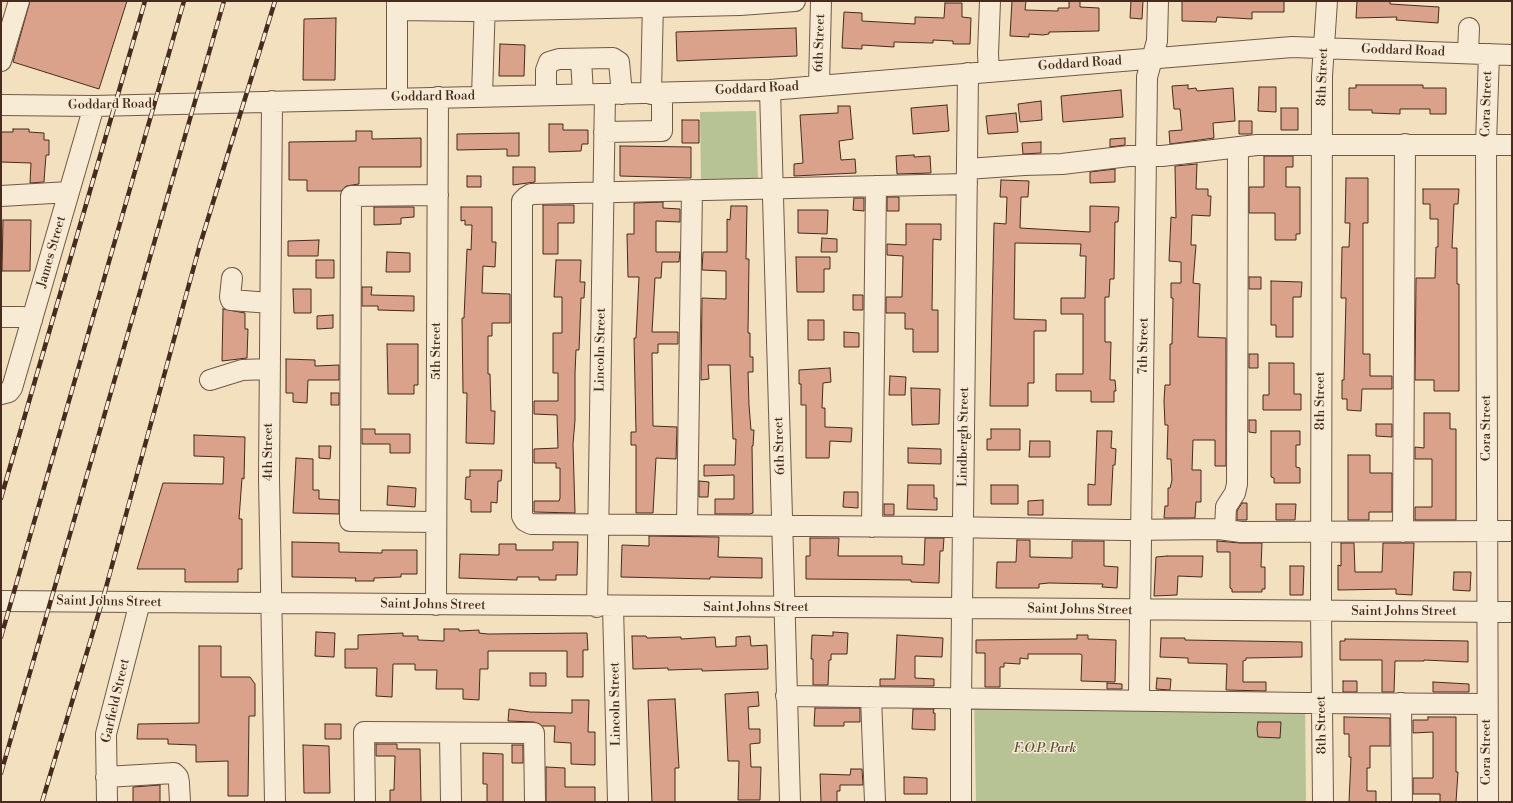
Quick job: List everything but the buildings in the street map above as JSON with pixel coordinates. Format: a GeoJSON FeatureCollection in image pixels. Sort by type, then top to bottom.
{"type":"FeatureCollection","features":[{"type":"Feature","properties":{"kind":"street"},"geometry":{"type":"LineString","coordinates":[[1,61],[7,22],[19,1]]}},
{"type":"Feature","properties":{"kind":"street"},"geometry":{"type":"LineString","coordinates":[[397,98],[397,5],[569,6],[795,1]]}},
{"type":"Feature","properties":{"kind":"street","name":"6th Street"},"geometry":{"type":"LineString","coordinates":[[819,85],[821,1]]}},
{"type":"Feature","properties":{"kind":"street"},"geometry":{"type":"LineString","coordinates":[[989,71],[988,54],[990,1]]}},
{"type":"Feature","properties":{"kind":"street","name":"7th Street"},"geometry":{"type":"LineString","coordinates":[[1139,692],[1147,77],[1153,58],[1157,35],[1158,1]]}},
{"type":"Feature","properties":{"kind":"street","name":"8th Street"},"geometry":{"type":"LineString","coordinates":[[1323,802],[1321,703],[1322,145],[1324,49],[1327,1]]}},
{"type":"Feature","properties":{"kind":"street"},"geometry":{"type":"LineString","coordinates":[[604,132],[662,131],[656,94],[653,4]]}},
{"type":"Feature","properties":{"kind":"street"},"geometry":{"type":"LineString","coordinates":[[482,96],[485,6]]}},
{"type":"Feature","properties":{"kind":"street"},"geometry":{"type":"LineString","coordinates":[[1468,28],[1468,53]]}},
{"type":"Feature","properties":{"kind":"street","name":"Goddard Road"},"geometry":{"type":"LineString","coordinates":[[1,105],[94,106],[482,96],[656,94],[770,90],[1292,47],[1512,55]]}},
{"type":"Feature","properties":{"kind":"street","name":"Cora Street"},"geometry":{"type":"LineString","coordinates":[[1488,802],[1486,144],[1489,54]]}},
{"type":"Feature","properties":{"kind":"street"},"geometry":{"type":"LineString","coordinates":[[546,95],[546,70],[549,62],[559,59],[581,58],[583,94]]}},
{"type":"Feature","properties":{"kind":"street","name":"Lincoln Street"},"geometry":{"type":"LineString","coordinates":[[581,58],[617,59],[620,66],[604,132],[598,525],[618,802]]}},
{"type":"Feature","properties":{"kind":"street","name":"Lindbergh Street"},"geometry":{"type":"LineString","coordinates":[[961,802],[960,699],[968,73]]}},
{"type":"Feature","properties":{"kind":"street","name":"6th Street"},"geometry":{"type":"LineString","coordinates":[[770,90],[786,608],[786,696],[790,802]]}},
{"type":"Feature","properties":{"kind":"street","name":"5th Street"},"geometry":{"type":"LineString","coordinates":[[436,605],[438,97]]}},
{"type":"Feature","properties":{"kind":"street","name":"4th Street"},"geometry":{"type":"LineString","coordinates":[[272,101],[269,369],[271,604],[275,802]]}},
{"type":"Feature","properties":{"kind":"street","name":"James Street"},"geometry":{"type":"LineString","coordinates":[[3,394],[12,388],[94,106]]}},
{"type":"Feature","properties":{"kind":"street"},"geometry":{"type":"LineString","coordinates":[[1403,532],[1405,144]]}},
{"type":"Feature","properties":{"kind":"street"},"geometry":{"type":"LineString","coordinates":[[1512,145],[1257,145],[1162,156],[1129,156],[1062,164],[1024,164],[967,177],[876,186],[531,194],[522,201],[522,516],[524,522],[531,524],[598,525],[1225,530],[1241,532],[1512,530]]}},
{"type":"Feature","properties":{"kind":"street"},"geometry":{"type":"LineString","coordinates":[[1225,530],[1226,507],[1235,493],[1237,484],[1238,147]]}},
{"type":"Feature","properties":{"kind":"street"},"geometry":{"type":"LineString","coordinates":[[872,527],[876,186]]}},
{"type":"Feature","properties":{"kind":"street"},"geometry":{"type":"LineString","coordinates":[[687,525],[692,190]]}},
{"type":"Feature","properties":{"kind":"street"},"geometry":{"type":"LineString","coordinates":[[1,196],[69,192]]}},
{"type":"Feature","properties":{"kind":"street"},"geometry":{"type":"LineString","coordinates":[[436,522],[350,520],[351,196],[438,195]]}},
{"type":"Feature","properties":{"kind":"street"},"geometry":{"type":"LineString","coordinates":[[232,278],[231,300],[270,304]]}},
{"type":"Feature","properties":{"kind":"street"},"geometry":{"type":"LineString","coordinates":[[1,317],[23,317],[32,320]]}},
{"type":"Feature","properties":{"kind":"street"},"geometry":{"type":"LineString","coordinates":[[210,380],[242,370],[269,369]]}},
{"type":"Feature","properties":{"kind":"street","name":"Saint Johns Street"},"geometry":{"type":"LineString","coordinates":[[1,601],[1140,611],[1512,612]]}},
{"type":"Feature","properties":{"kind":"street","name":"Garfield Street"},"geometry":{"type":"LineString","coordinates":[[107,802],[106,734],[140,602]]}},
{"type":"Feature","properties":{"kind":"street"},"geometry":{"type":"LineString","coordinates":[[786,696],[1487,704]]}},
{"type":"Feature","properties":{"kind":"street"},"geometry":{"type":"LineString","coordinates":[[871,697],[875,802]]}},
{"type":"Feature","properties":{"kind":"street"},"geometry":{"type":"LineString","coordinates":[[1401,703],[1402,802]]}},
{"type":"Feature","properties":{"kind":"street"},"geometry":{"type":"LineString","coordinates":[[365,802],[364,732],[534,733],[535,802]]}},
{"type":"Feature","properties":{"kind":"street"},"geometry":{"type":"LineString","coordinates":[[450,733],[451,802]]}},
{"type":"Feature","properties":{"kind":"street"},"geometry":{"type":"LineString","coordinates":[[190,769],[191,802]]}},
{"type":"Feature","properties":{"kind":"street"},"geometry":{"type":"LineString","coordinates":[[106,777],[174,773],[178,777],[180,802]]}},
{"type":"Feature","properties":{"kind":"green space"},"geometry":{"type":"Polygon","coordinates":[[[756,111],[758,180],[701,182],[700,112],[756,111]]]}},
{"type":"Feature","properties":{"kind":"green space","name":"F.O.P. Park"},"geometry":{"type":"Polygon","coordinates":[[[974,694],[1305,699],[1306,802],[976,802],[974,694]]]}},
{"type":"Feature","properties":{"kind":"railway"},"geometry":{"type":"LineString","coordinates":[[1,498],[145,1]]}},
{"type":"Feature","properties":{"kind":"railway"},"geometry":{"type":"LineString","coordinates":[[1,637],[184,1]]}},
{"type":"Feature","properties":{"kind":"railway"},"geometry":{"type":"LineString","coordinates":[[1,773],[224,1]]}},
{"type":"Feature","properties":{"kind":"railway"},"geometry":{"type":"LineString","coordinates":[[42,802],[102,602],[199,248],[275,1]]}}]}
